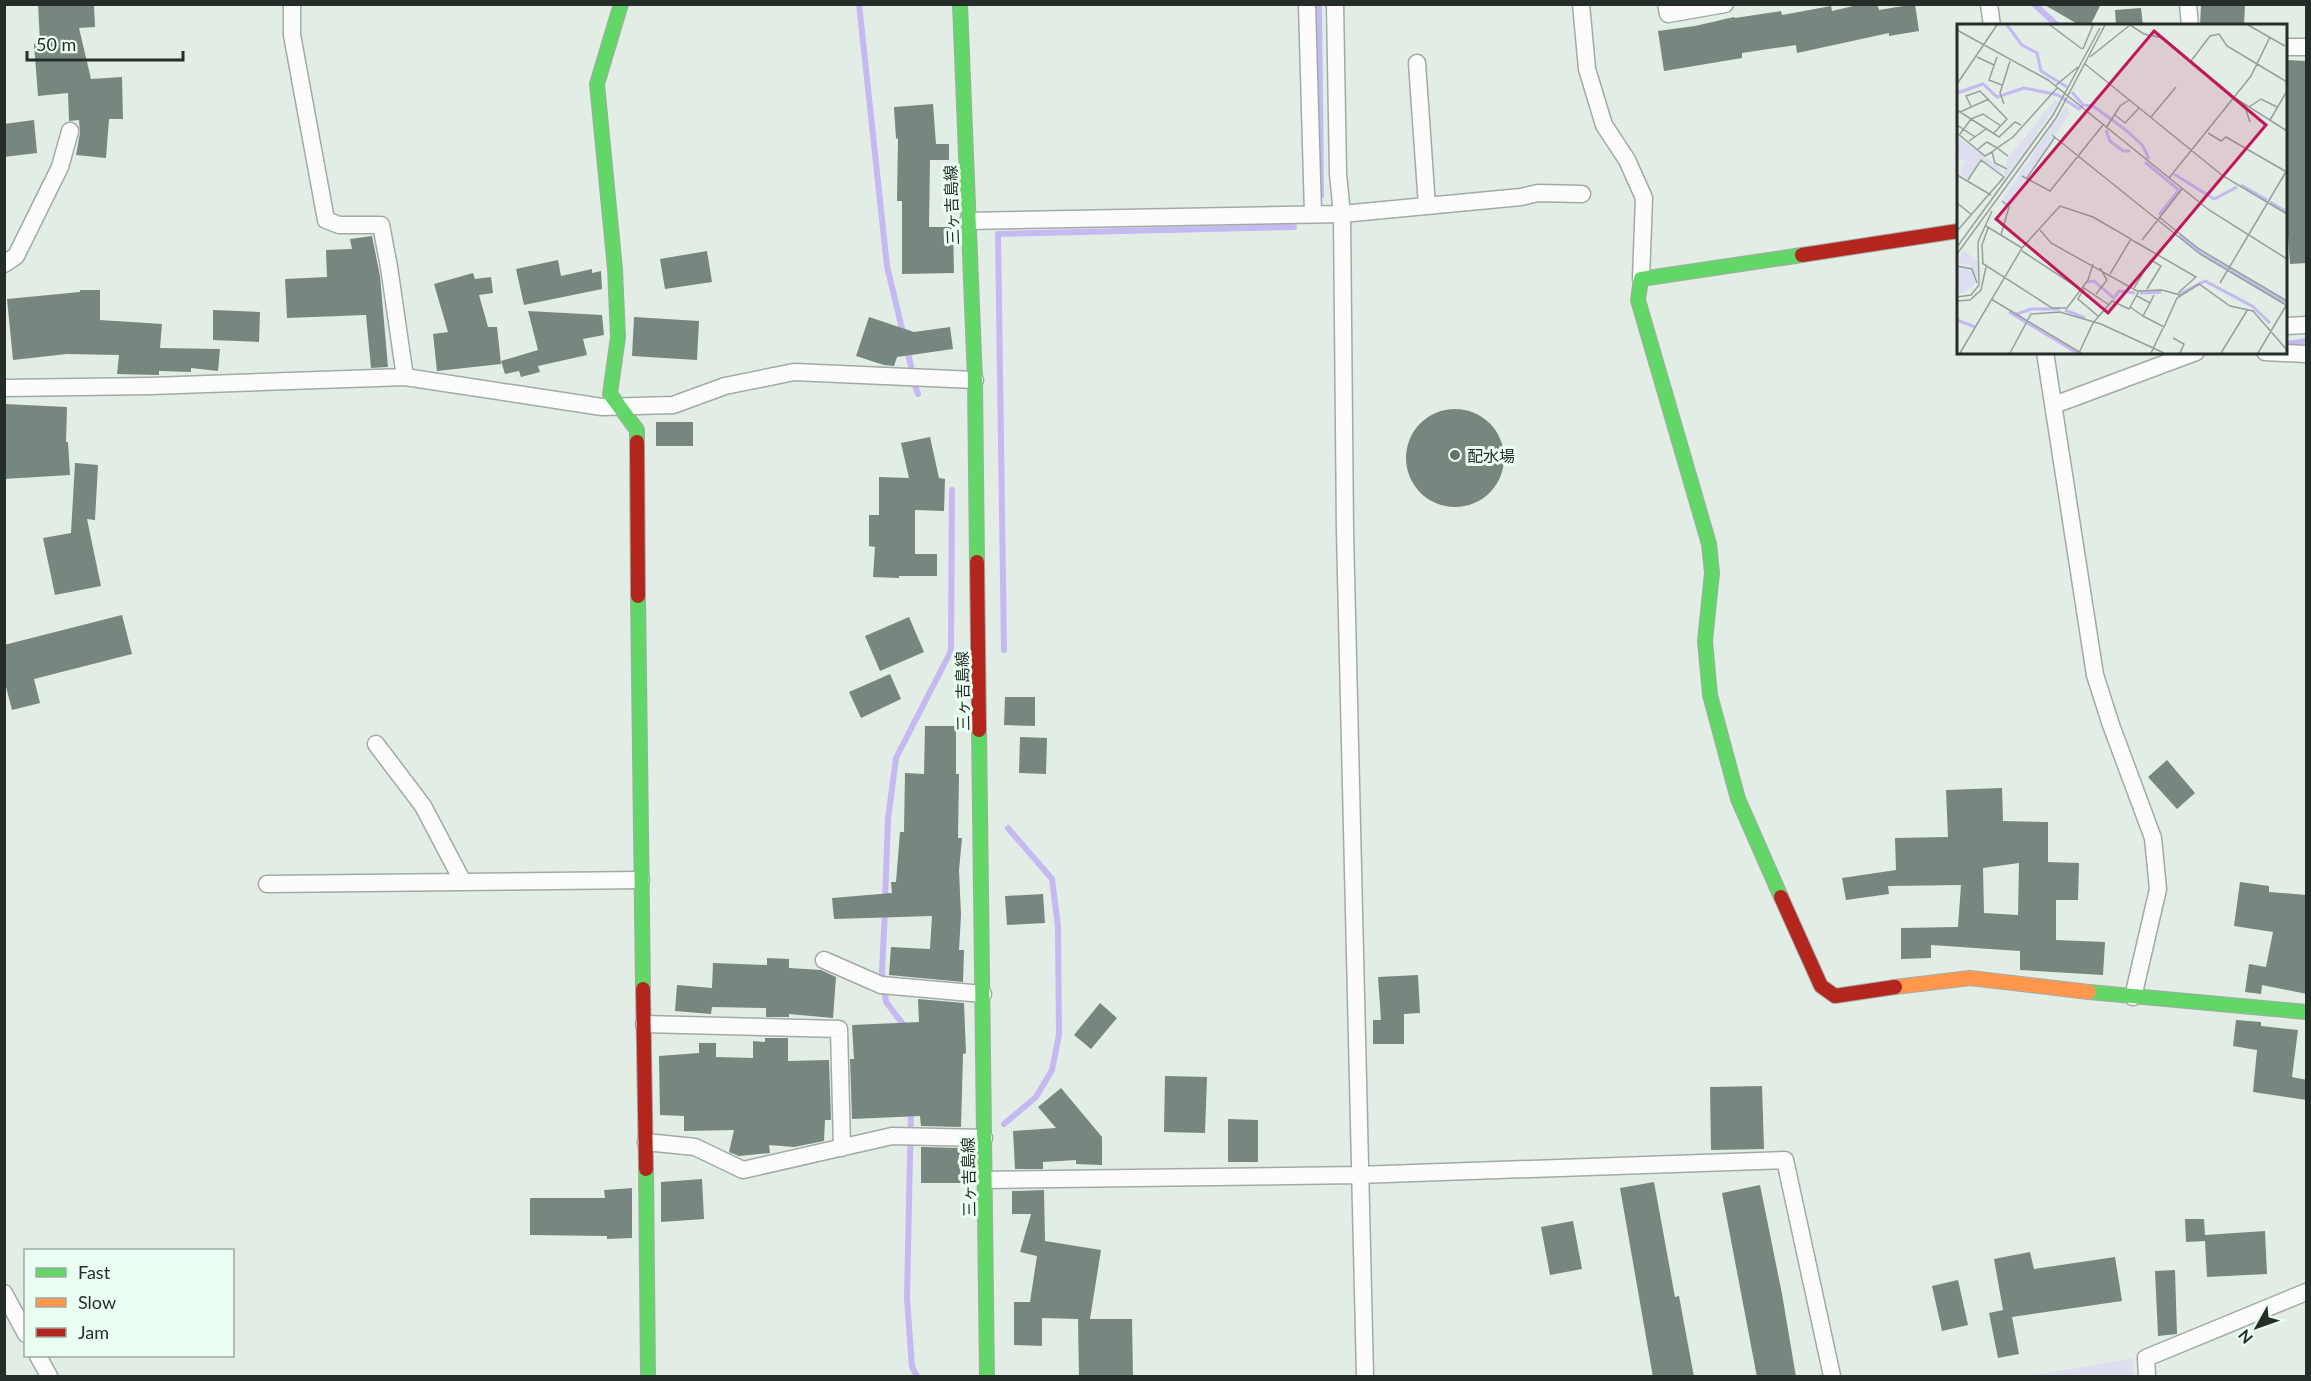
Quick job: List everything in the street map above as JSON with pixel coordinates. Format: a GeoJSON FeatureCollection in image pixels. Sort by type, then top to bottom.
{"type":"FeatureCollection","features":[{"type":"Feature","properties":{"kind":"street"},"geometry":{"type":"LineString","coordinates":[[292,4],[292,35],[326,220],[339,225],[381,225],[405,377]]}},
{"type":"Feature","properties":{"kind":"street"},"geometry":{"type":"LineString","coordinates":[[621,4],[597,84],[618,337],[610,394],[622,407],[637,430],[640,880],[648,1377]]}},
{"type":"Feature","properties":{"kind":"street","name":"三ヶ吉島線"},"geometry":{"type":"LineString","coordinates":[[960,4],[975,380],[987,1377]]}},
{"type":"Feature","properties":{"kind":"street"},"geometry":{"type":"LineString","coordinates":[[1307,4],[1313,214]]}},
{"type":"Feature","properties":{"kind":"street"},"geometry":{"type":"LineString","coordinates":[[1335,4],[1338,174],[1342,214],[1358,1175],[1365,1377]]}},
{"type":"Feature","properties":{"kind":"street"},"geometry":{"type":"LineString","coordinates":[[1581,4],[1587,69],[1604,126],[1627,160],[1644,198],[1638,300],[1709,544],[1712,573],[1706,641],[1710,694],[1738,799],[1821,986],[1834,996],[1970,978],[2133,997],[2307,1012]]}},
{"type":"Feature","properties":{"kind":"street"},"geometry":{"type":"LineString","coordinates":[[1666,4],[1668,14],[1725,4]]}},
{"type":"Feature","properties":{"kind":"street"},"geometry":{"type":"LineString","coordinates":[[1989,4],[1992,24]]}},
{"type":"Feature","properties":{"kind":"street"},"geometry":{"type":"LineString","coordinates":[[2188,4],[2190,24]]}},
{"type":"Feature","properties":{"kind":"street"},"geometry":{"type":"LineString","coordinates":[[2287,47],[2307,47]]}},
{"type":"Feature","properties":{"kind":"street"},"geometry":{"type":"LineString","coordinates":[[1417,63],[1427,206]]}},
{"type":"Feature","properties":{"kind":"street"},"geometry":{"type":"LineString","coordinates":[[4,264],[16,255],[60,167],[70,131]]}},
{"type":"Feature","properties":{"kind":"street"},"geometry":{"type":"LineString","coordinates":[[968,221],[1342,214],[1521,197],[1538,193],[1582,194]]}},
{"type":"Feature","properties":{"kind":"street"},"geometry":{"type":"LineString","coordinates":[[1641,279],[1957,231]]}},
{"type":"Feature","properties":{"kind":"street"},"geometry":{"type":"LineString","coordinates":[[2287,326],[2307,325]]}},
{"type":"Feature","properties":{"kind":"street"},"geometry":{"type":"LineString","coordinates":[[2287,353],[2307,354]]}},
{"type":"Feature","properties":{"kind":"street"},"geometry":{"type":"LineString","coordinates":[[2045,354],[2095,675],[2110,724],[2153,838],[2158,889],[2133,997]]}},
{"type":"Feature","properties":{"kind":"street"},"geometry":{"type":"LineString","coordinates":[[2054,405],[2191,354]]}},
{"type":"Feature","properties":{"kind":"street"},"geometry":{"type":"LineString","coordinates":[[4,388],[151,386],[405,377],[602,407],[622,407],[673,405],[726,386],[794,372],[832,376],[975,380]]}},
{"type":"Feature","properties":{"kind":"street"},"geometry":{"type":"LineString","coordinates":[[376,744],[423,806],[463,882]]}},
{"type":"Feature","properties":{"kind":"street"},"geometry":{"type":"LineString","coordinates":[[267,884],[640,880]]}},
{"type":"Feature","properties":{"kind":"street"},"geometry":{"type":"LineString","coordinates":[[824,960],[881,985],[983,993]]}},
{"type":"Feature","properties":{"kind":"street"},"geometry":{"type":"LineString","coordinates":[[644,1024],[839,1029],[842,1149]]}},
{"type":"Feature","properties":{"kind":"street"},"geometry":{"type":"LineString","coordinates":[[646,1142],[695,1147],[743,1170],[892,1136],[984,1138]]}},
{"type":"Feature","properties":{"kind":"street"},"geometry":{"type":"LineString","coordinates":[[985,1180],[1358,1175],[1785,1160],[1832,1377]]}},
{"type":"Feature","properties":{"kind":"street"},"geometry":{"type":"LineString","coordinates":[[2147,1377],[2146,1358],[2307,1292]]}},
{"type":"Feature","properties":{"kind":"street"},"geometry":{"type":"LineString","coordinates":[[4,1293],[24,1330]]}},
{"type":"Feature","properties":{"kind":"street"},"geometry":{"type":"LineString","coordinates":[[39,1357],[49,1377]]}},
{"type":"Feature","properties":{"kind":"shaded area"},"geometry":{"type":"Polygon","coordinates":[[[2133,1358],[2134,1376],[2029,1376],[2133,1358]]]}},
{"type":"Feature","properties":{"kind":"building"},"geometry":{"type":"Polygon","coordinates":[[[38,4],[94,4],[95,27],[79,28],[91,79],[122,77],[123,119],[109,119],[106,158],[76,155],[80,133],[79,120],[69,121],[68,93],[38,96],[34,44],[40,42],[38,4]]]}},
{"type":"Feature","properties":{"kind":"building"},"geometry":{"type":"Polygon","coordinates":[[[1862,4],[1877,4],[1879,10],[1915,4],[1919,31],[1889,36],[1889,33],[1797,53],[1796,45],[1742,53],[1742,58],[1664,71],[1658,31],[1734,17],[1781,11],[1782,15],[1831,6],[1832,11],[1862,4]]]}},
{"type":"Feature","properties":{"kind":"building"},"geometry":{"type":"Polygon","coordinates":[[[2043,4],[2101,4],[2091,24],[2078,24],[2043,4]]]}},
{"type":"Feature","properties":{"kind":"building"},"geometry":{"type":"Polygon","coordinates":[[[2201,4],[2245,4],[2244,24],[2200,24],[2201,4]]]}},
{"type":"Feature","properties":{"kind":"building"},"geometry":{"type":"Polygon","coordinates":[[[2141,8],[2143,24],[2116,24],[2115,10],[2141,8]]]}},
{"type":"Feature","properties":{"kind":"building"},"geometry":{"type":"Polygon","coordinates":[[[2287,60],[2307,61],[2307,263],[2290,264],[2287,220],[2287,60]]]}},
{"type":"Feature","properties":{"kind":"building"},"geometry":{"type":"Polygon","coordinates":[[[933,104],[936,144],[949,144],[949,160],[930,160],[929,227],[953,227],[954,273],[902,274],[902,201],[897,201],[898,138],[896,139],[894,107],[933,104]]]}},
{"type":"Feature","properties":{"kind":"building"},"geometry":{"type":"Polygon","coordinates":[[[34,120],[37,153],[4,157],[4,124],[34,120]]]}},
{"type":"Feature","properties":{"kind":"building"},"geometry":{"type":"Polygon","coordinates":[[[372,236],[380,276],[388,367],[371,368],[366,315],[287,318],[285,279],[327,277],[326,250],[352,249],[350,239],[372,236]]]}},
{"type":"Feature","properties":{"kind":"building"},"geometry":{"type":"Polygon","coordinates":[[[707,251],[712,282],[665,289],[660,259],[707,251]]]}},
{"type":"Feature","properties":{"kind":"building"},"geometry":{"type":"Polygon","coordinates":[[[558,260],[561,276],[592,269],[592,273],[601,271],[602,289],[524,305],[516,269],[558,260]]]}},
{"type":"Feature","properties":{"kind":"building"},"geometry":{"type":"Polygon","coordinates":[[[473,273],[475,279],[491,277],[493,293],[479,295],[488,327],[497,327],[501,364],[437,371],[433,334],[448,332],[434,284],[473,273]]]}},
{"type":"Feature","properties":{"kind":"building"},"geometry":{"type":"Polygon","coordinates":[[[80,290],[100,290],[100,320],[162,324],[160,348],[220,349],[218,371],[191,368],[191,372],[159,371],[159,375],[117,374],[119,355],[67,354],[13,360],[7,299],[80,292],[80,290]]]}},
{"type":"Feature","properties":{"kind":"building"},"geometry":{"type":"Polygon","coordinates":[[[213,310],[260,312],[259,342],[213,340],[213,310]]]}},
{"type":"Feature","properties":{"kind":"building"},"geometry":{"type":"Polygon","coordinates":[[[528,311],[602,315],[604,335],[583,339],[587,355],[538,366],[540,372],[521,377],[519,371],[505,374],[501,361],[538,350],[528,311]]]}},
{"type":"Feature","properties":{"kind":"building"},"geometry":{"type":"Polygon","coordinates":[[[634,317],[699,321],[697,360],[632,356],[634,317]]]}},
{"type":"Feature","properties":{"kind":"building"},"geometry":{"type":"Polygon","coordinates":[[[869,317],[914,332],[950,327],[953,349],[897,357],[894,366],[856,356],[869,317]]]}},
{"type":"Feature","properties":{"kind":"building"},"geometry":{"type":"Polygon","coordinates":[[[4,404],[67,407],[66,442],[68,442],[70,475],[4,479],[4,404]]]}},
{"type":"Feature","properties":{"kind":"building","name":"配水場"},"geometry":{"type":"Polygon","coordinates":[[[1455,409],[1474,413],[1489,424],[1500,439],[1504,458],[1500,477],[1489,492],[1474,503],[1455,507],[1436,503],[1421,492],[1410,477],[1406,458],[1410,439],[1421,424],[1436,413],[1455,409]]]}},
{"type":"Feature","properties":{"kind":"building"},"geometry":{"type":"Polygon","coordinates":[[[656,422],[693,422],[693,446],[656,446],[656,422]]]}},
{"type":"Feature","properties":{"kind":"building"},"geometry":{"type":"Polygon","coordinates":[[[930,437],[939,478],[945,479],[944,511],[915,510],[915,554],[937,554],[937,576],[873,577],[875,547],[869,546],[869,515],[879,515],[879,477],[909,478],[901,443],[930,437]]]}},
{"type":"Feature","properties":{"kind":"building"},"geometry":{"type":"Polygon","coordinates":[[[75,463],[98,465],[95,520],[87,519],[101,586],[55,595],[43,538],[71,533],[75,463]]]}},
{"type":"Feature","properties":{"kind":"building"},"geometry":{"type":"Polygon","coordinates":[[[122,615],[132,654],[34,679],[40,703],[12,710],[4,679],[4,645],[122,615]]]}},
{"type":"Feature","properties":{"kind":"building"},"geometry":{"type":"Polygon","coordinates":[[[909,617],[924,652],[880,671],[865,636],[909,617]]]}},
{"type":"Feature","properties":{"kind":"building"},"geometry":{"type":"Polygon","coordinates":[[[890,674],[901,699],[861,718],[849,692],[890,674]]]}},
{"type":"Feature","properties":{"kind":"building"},"geometry":{"type":"Polygon","coordinates":[[[1005,697],[1035,697],[1035,726],[1004,725],[1005,697]]]}},
{"type":"Feature","properties":{"kind":"building"},"geometry":{"type":"Polygon","coordinates":[[[925,726],[956,726],[956,774],[959,774],[958,838],[962,838],[959,870],[961,915],[959,950],[964,950],[963,982],[889,975],[891,947],[930,949],[932,916],[834,919],[832,898],[892,893],[891,882],[896,882],[900,832],[904,832],[905,773],[924,774],[925,726]]]}},
{"type":"Feature","properties":{"kind":"building"},"geometry":{"type":"Polygon","coordinates":[[[1020,737],[1047,738],[1046,774],[1019,773],[1020,737]]]}},
{"type":"Feature","properties":{"kind":"building"},"geometry":{"type":"Polygon","coordinates":[[[2167,760],[2195,793],[2177,809],[2148,777],[2167,760]]]}},
{"type":"Feature","properties":{"kind":"building"},"geometry":{"type":"Polygon","coordinates":[[[2002,788],[2003,821],[2048,822],[2048,862],[2079,863],[2078,900],[2056,900],[2056,940],[2105,942],[2103,975],[2020,970],[2020,951],[1931,945],[1931,958],[1901,959],[1901,928],[1958,927],[1961,885],[1888,886],[1889,894],[1846,900],[1842,878],[1896,870],[1895,838],[1948,837],[1946,790],[2002,788]],[[2019,863],[1983,868],[1984,913],[2018,915],[2019,863]]]}},
{"type":"Feature","properties":{"kind":"building"},"geometry":{"type":"Polygon","coordinates":[[[2240,882],[2269,886],[2269,892],[2307,895],[2307,994],[2262,985],[2261,994],[2245,992],[2249,964],[2266,967],[2273,932],[2234,926],[2240,882]]]}},
{"type":"Feature","properties":{"kind":"building"},"geometry":{"type":"Polygon","coordinates":[[[1043,894],[1045,923],[1007,925],[1005,896],[1043,894]]]}},
{"type":"Feature","properties":{"kind":"building"},"geometry":{"type":"Polygon","coordinates":[[[767,958],[789,959],[789,968],[821,970],[836,977],[833,1018],[789,1014],[789,1017],[766,1017],[766,1008],[712,1007],[711,1014],[675,1011],[677,985],[712,988],[713,963],[767,965],[767,958]]]}},
{"type":"Feature","properties":{"kind":"building"},"geometry":{"type":"Polygon","coordinates":[[[1418,975],[1420,1013],[1404,1014],[1404,1044],[1373,1044],[1373,1020],[1381,1020],[1378,977],[1418,975]]]}},
{"type":"Feature","properties":{"kind":"building"},"geometry":{"type":"Polygon","coordinates":[[[918,999],[964,1003],[966,1053],[963,1054],[961,1127],[921,1126],[920,1116],[852,1119],[850,1059],[854,1059],[852,1025],[919,1022],[918,999]]]}},
{"type":"Feature","properties":{"kind":"building"},"geometry":{"type":"Polygon","coordinates":[[[1100,1003],[1117,1018],[1091,1049],[1074,1035],[1100,1003]]]}},
{"type":"Feature","properties":{"kind":"building"},"geometry":{"type":"Polygon","coordinates":[[[2236,1020],[2261,1022],[2261,1026],[2298,1030],[2292,1077],[2307,1080],[2307,1100],[2253,1092],[2257,1050],[2233,1046],[2236,1020]]]}},
{"type":"Feature","properties":{"kind":"building"},"geometry":{"type":"Polygon","coordinates":[[[765,1038],[788,1038],[788,1061],[829,1060],[831,1120],[825,1120],[824,1141],[794,1147],[769,1145],[770,1153],[739,1156],[729,1152],[734,1130],[684,1131],[684,1116],[660,1115],[659,1056],[699,1053],[699,1043],[716,1043],[716,1057],[753,1058],[753,1041],[765,1042],[765,1038]]]}},
{"type":"Feature","properties":{"kind":"building"},"geometry":{"type":"Polygon","coordinates":[[[1165,1076],[1207,1077],[1205,1133],[1164,1132],[1165,1076]]]}},
{"type":"Feature","properties":{"kind":"building"},"geometry":{"type":"Polygon","coordinates":[[[1762,1086],[1764,1149],[1711,1150],[1710,1087],[1762,1086]]]}},
{"type":"Feature","properties":{"kind":"building"},"geometry":{"type":"Polygon","coordinates":[[[1061,1088],[1102,1137],[1102,1165],[1076,1164],[1076,1160],[1043,1162],[1043,1169],[1015,1169],[1013,1131],[1056,1128],[1038,1107],[1061,1088]]]}},
{"type":"Feature","properties":{"kind":"building"},"geometry":{"type":"Polygon","coordinates":[[[1228,1119],[1258,1120],[1258,1162],[1228,1162],[1228,1119]]]}},
{"type":"Feature","properties":{"kind":"building"},"geometry":{"type":"Polygon","coordinates":[[[921,1147],[960,1148],[960,1151],[969,1151],[969,1183],[921,1183],[921,1147]]]}},
{"type":"Feature","properties":{"kind":"building"},"geometry":{"type":"Polygon","coordinates":[[[702,1179],[704,1219],[661,1222],[661,1182],[702,1179]]]}},
{"type":"Feature","properties":{"kind":"building"},"geometry":{"type":"Polygon","coordinates":[[[1654,1182],[1675,1297],[1679,1296],[1694,1377],[1653,1377],[1620,1188],[1654,1182]]]}},
{"type":"Feature","properties":{"kind":"building"},"geometry":{"type":"Polygon","coordinates":[[[1760,1185],[1796,1377],[1757,1377],[1722,1193],[1760,1185]]]}},
{"type":"Feature","properties":{"kind":"building"},"geometry":{"type":"Polygon","coordinates":[[[632,1188],[632,1238],[530,1235],[530,1198],[605,1198],[604,1190],[632,1188]]]}},
{"type":"Feature","properties":{"kind":"building"},"geometry":{"type":"Polygon","coordinates":[[[1044,1190],[1045,1241],[1101,1250],[1090,1319],[1132,1319],[1133,1377],[1079,1377],[1078,1319],[1042,1318],[1042,1346],[1014,1345],[1014,1302],[1030,1302],[1037,1256],[1020,1252],[1031,1214],[1012,1214],[1012,1191],[1044,1190]]]}},
{"type":"Feature","properties":{"kind":"building"},"geometry":{"type":"Polygon","coordinates":[[[2185,1219],[2204,1219],[2205,1235],[2265,1231],[2267,1274],[2207,1277],[2205,1241],[2186,1242],[2185,1219]]]}},
{"type":"Feature","properties":{"kind":"building"},"geometry":{"type":"Polygon","coordinates":[[[1573,1221],[1582,1269],[1550,1275],[1541,1227],[1573,1221]]]}},
{"type":"Feature","properties":{"kind":"building"},"geometry":{"type":"Polygon","coordinates":[[[2030,1252],[2034,1269],[2115,1257],[2122,1301],[2012,1317],[2019,1354],[1998,1358],[1989,1313],[2003,1310],[1994,1259],[2030,1252]]]}},
{"type":"Feature","properties":{"kind":"building"},"geometry":{"type":"Polygon","coordinates":[[[2175,1270],[2177,1334],[2158,1336],[2155,1271],[2175,1270]]]}},
{"type":"Feature","properties":{"kind":"building"},"geometry":{"type":"Polygon","coordinates":[[[1958,1280],[1968,1325],[1942,1331],[1932,1286],[1958,1280]]]}},
{"type":"Feature","properties":{"kind":"waterway"},"geometry":{"type":"LineString","coordinates":[[859,4],[887,266],[903,333]]}},
{"type":"Feature","properties":{"kind":"waterway"},"geometry":{"type":"LineString","coordinates":[[1319,4],[1321,196]]}},
{"type":"Feature","properties":{"kind":"waterway"},"geometry":{"type":"LineString","coordinates":[[2034,4],[2056,24]]}},
{"type":"Feature","properties":{"kind":"waterway"},"geometry":{"type":"LineString","coordinates":[[1004,650],[998,234],[1294,227]]}},
{"type":"Feature","properties":{"kind":"waterway"},"geometry":{"type":"LineString","coordinates":[[2287,344],[2306,341]]}},
{"type":"Feature","properties":{"kind":"waterway"},"geometry":{"type":"LineString","coordinates":[[907,349],[911,366]]}},
{"type":"Feature","properties":{"kind":"waterway"},"geometry":{"type":"LineString","coordinates":[[915,386],[918,394]]}},
{"type":"Feature","properties":{"kind":"waterway"},"geometry":{"type":"LineString","coordinates":[[885,900],[888,819],[896,758],[951,651],[952,490]]}},
{"type":"Feature","properties":{"kind":"waterway"},"geometry":{"type":"LineString","coordinates":[[1004,1124],[1036,1097],[1052,1070],[1059,1035],[1058,926],[1052,879],[1008,828]]}},
{"type":"Feature","properties":{"kind":"waterway"},"geometry":{"type":"LineString","coordinates":[[885,910],[882,972],[886,1002],[906,1028]]}},
{"type":"Feature","properties":{"kind":"waterway"},"geometry":{"type":"LineString","coordinates":[[911,1109],[907,1298],[912,1367],[917,1376]]}},
{"type":"Feature","properties":{"kind":"traffic: fast"},"geometry":{"type":"LineString","coordinates":[[621,4],[597,84],[615,269],[618,337],[610,394],[637,430],[637,442]]}},
{"type":"Feature","properties":{"kind":"traffic: fast"},"geometry":{"type":"LineString","coordinates":[[960,4],[975,380],[977,562]]}},
{"type":"Feature","properties":{"kind":"traffic: fast"},"geometry":{"type":"LineString","coordinates":[[1781,897],[1738,799],[1710,695],[1705,641],[1712,573],[1709,544],[1638,300],[1641,279],[1802,255]]}},
{"type":"Feature","properties":{"kind":"traffic: fast"},"geometry":{"type":"LineString","coordinates":[[638,596],[643,989]]}},
{"type":"Feature","properties":{"kind":"traffic: fast"},"geometry":{"type":"LineString","coordinates":[[979,730],[987,1376]]}},
{"type":"Feature","properties":{"kind":"traffic: fast"},"geometry":{"type":"LineString","coordinates":[[2089,992],[2306,1012]]}},
{"type":"Feature","properties":{"kind":"traffic: fast"},"geometry":{"type":"LineString","coordinates":[[646,1169],[648,1376]]}},
{"type":"Feature","properties":{"kind":"traffic: slow"},"geometry":{"type":"LineString","coordinates":[[1895,987],[1970,978],[2089,992]]}},
{"type":"Feature","properties":{"kind":"traffic: jam"},"geometry":{"type":"LineString","coordinates":[[1802,255],[1957,231]]}},
{"type":"Feature","properties":{"kind":"traffic: jam"},"geometry":{"type":"LineString","coordinates":[[637,442],[638,596]]}},
{"type":"Feature","properties":{"kind":"traffic: jam"},"geometry":{"type":"LineString","coordinates":[[977,562],[979,730]]}},
{"type":"Feature","properties":{"kind":"traffic: jam"},"geometry":{"type":"LineString","coordinates":[[1781,897],[1821,986],[1835,996],[1895,987]]}},
{"type":"Feature","properties":{"kind":"traffic: jam"},"geometry":{"type":"LineString","coordinates":[[643,989],[646,1169]]}},
{"type":"Feature","properties":{"kind":"place","name":"配水場"},"geometry":{"type":"Point","coordinates":[1455,455]}}]}
